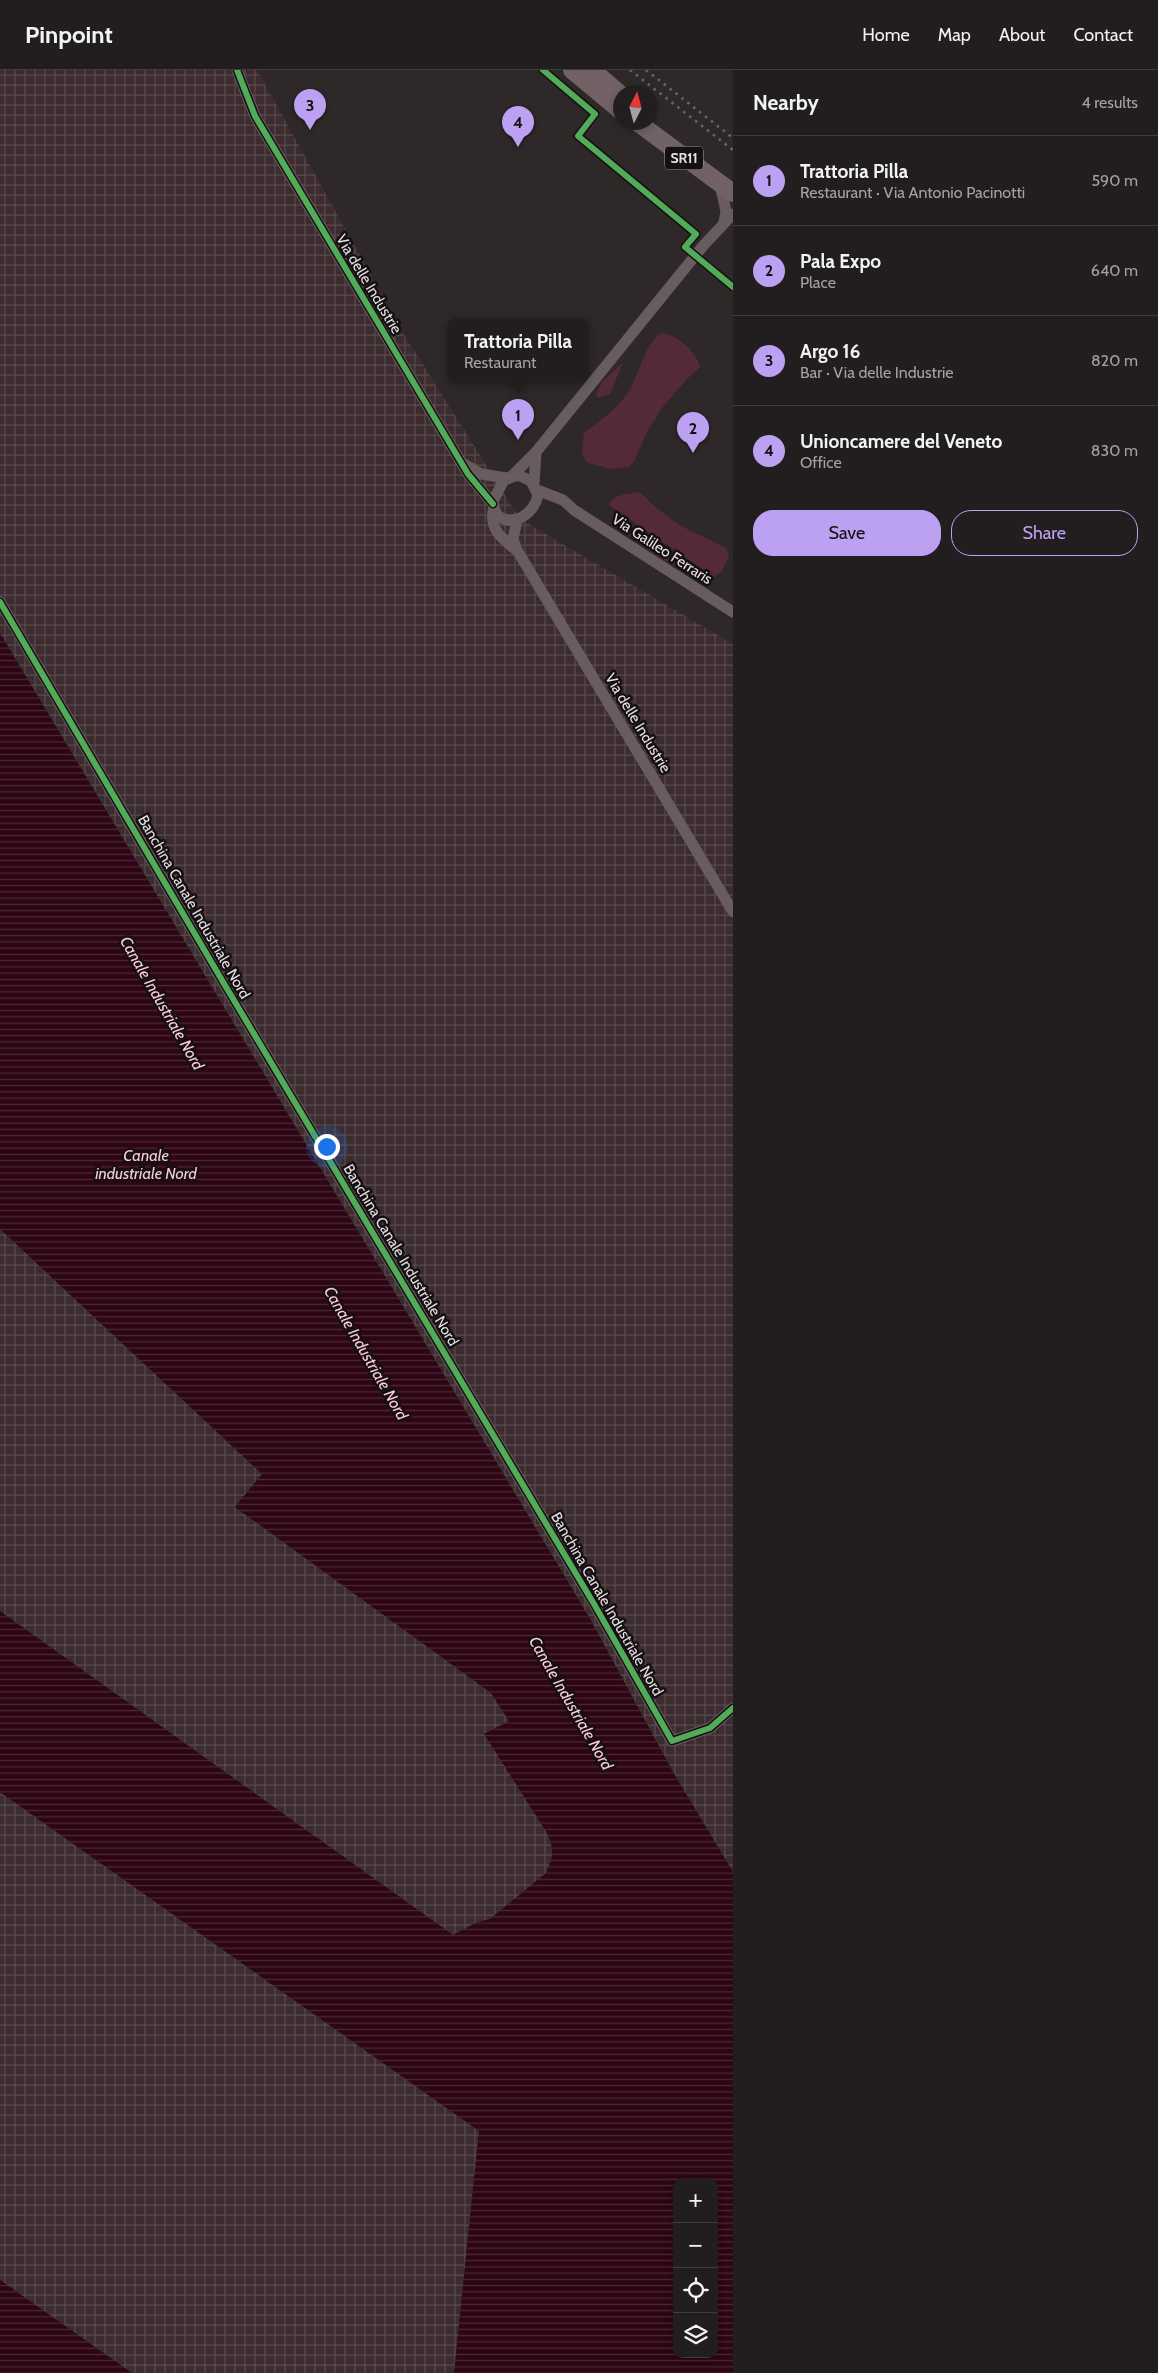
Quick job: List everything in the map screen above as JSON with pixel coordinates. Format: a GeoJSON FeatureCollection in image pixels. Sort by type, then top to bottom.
{"type":"FeatureCollection","features":[{"type":"Feature","properties":{"kind":"highway"},"geometry":{"type":"LineString","coordinates":[[572,70],[613,104]]}},
{"type":"Feature","properties":{"kind":"highway"},"geometry":{"type":"LineString","coordinates":[[592,70],[613,88]]}},
{"type":"Feature","properties":{"kind":"highway","name":"SR11"},"geometry":{"type":"LineString","coordinates":[[658,125],[728,186]]}},
{"type":"Feature","properties":{"kind":"highway","name":"SR11"},"geometry":{"type":"LineString","coordinates":[[648,130],[728,186]]}},
{"type":"Feature","properties":{"kind":"street","name":"Via delle Industrie"},"geometry":{"type":"LineString","coordinates":[[236,70],[255,116],[472,481],[493,506],[491,522],[494,528],[517,550]]}},
{"type":"Feature","properties":{"kind":"street"},"geometry":{"type":"LineString","coordinates":[[536,452],[535,505],[525,516],[517,520],[504,519],[499,516],[493,506],[495,493],[536,452],[728,221],[726,211],[728,186]]}},
{"type":"Feature","properties":{"kind":"street","name":"Via delle Industrie"},"geometry":{"type":"LineString","coordinates":[[459,459],[475,472],[491,477],[510,477]]}},
{"type":"Feature","properties":{"kind":"street"},"geometry":{"type":"LineString","coordinates":[[510,477],[524,476],[536,487]]}},
{"type":"Feature","properties":{"kind":"street","name":"Via Galileo Ferraris"},"geometry":{"type":"LineString","coordinates":[[536,487],[563,500],[574,510]]}},
{"type":"Feature","properties":{"kind":"street","name":"Via Galileo Ferraris"},"geometry":{"type":"LineString","coordinates":[[535,505],[542,501],[553,501],[574,510],[733,612]]}},
{"type":"Feature","properties":{"kind":"street","name":"Via delle Industrie"},"geometry":{"type":"LineString","coordinates":[[517,520],[512,539],[517,550],[733,912]]}},
{"type":"Feature","properties":{"kind":"street","name":"Banchina Canale Industriale Nord"},"geometry":{"type":"LineString","coordinates":[[0,602],[221,978],[594,1604],[672,1741],[710,1728],[733,1708]]}},
{"type":"Feature","properties":{"kind":"shaded area"},"geometry":{"type":"Polygon","coordinates":[[[0,70],[257,70],[400,328],[520,519],[733,644],[733,1872],[673,1772],[589,1617],[0,633],[0,70]]]}},
{"type":"Feature","properties":{"kind":"shaded area"},"geometry":{"type":"Polygon","coordinates":[[[661,333],[673,336],[685,345],[695,356],[700,367],[661,409],[646,434],[634,462],[628,467],[611,469],[588,463],[583,457],[584,433],[623,400],[650,345],[661,333]]]}},
{"type":"Feature","properties":{"kind":"shaded area"},"geometry":{"type":"Polygon","coordinates":[[[622,365],[610,394],[598,398],[596,394],[603,381],[622,365]]]}},
{"type":"Feature","properties":{"kind":"shaded area"},"geometry":{"type":"Polygon","coordinates":[[[640,492],[655,507],[681,526],[726,548],[729,556],[722,571],[714,577],[609,505],[617,497],[640,492]]]}},
{"type":"Feature","properties":{"kind":"shaded area"},"geometry":{"type":"Polygon","coordinates":[[[629,529],[678,560],[683,567],[663,559],[647,549],[629,535],[629,529]]]}},
{"type":"Feature","properties":{"kind":"shaded area"},"geometry":{"type":"Polygon","coordinates":[[[0,1229],[262,1474],[235,1507],[491,1693],[509,1721],[485,1734],[554,1847],[551,1863],[546,1873],[490,1919],[478,1922],[453,1935],[0,1611],[0,1229]]]}},
{"type":"Feature","properties":{"kind":"shaded area"},"geometry":{"type":"Polygon","coordinates":[[[0,1792],[479,2131],[454,2373],[132,2373],[0,2280],[0,1792]]]}},
{"type":"Feature","properties":{"kind":"water"},"geometry":{"type":"Polygon","coordinates":[[[0,633],[589,1617],[673,1772],[733,1872],[733,2373],[454,2373],[479,2131],[0,1792],[0,1611],[453,1935],[478,1922],[490,1919],[546,1873],[552,1858],[551,1843],[547,1833],[484,1734],[509,1721],[491,1693],[235,1507],[262,1474],[0,1229],[0,633]]]}},
{"type":"Feature","properties":{"kind":"water"},"geometry":{"type":"Polygon","coordinates":[[[0,2280],[132,2373],[0,2373],[0,2280]]]}},
{"type":"Feature","properties":{"kind":"railway"},"geometry":{"type":"LineString","coordinates":[[630,70],[733,150]]}},
{"type":"Feature","properties":{"kind":"railway"},"geometry":{"type":"LineString","coordinates":[[646,70],[733,138]]}},
{"type":"Feature","properties":{"kind":"cycle path"},"geometry":{"type":"LineString","coordinates":[[237,70],[255,116],[468,474],[493,504]]}},
{"type":"Feature","properties":{"kind":"cycle path"},"geometry":{"type":"LineString","coordinates":[[543,70],[595,114],[578,136],[696,234],[685,247],[733,287]]}},
{"type":"Feature","properties":{"kind":"cycle path"},"geometry":{"type":"LineString","coordinates":[[0,602],[226,987],[594,1604],[672,1741],[710,1728],[733,1708]]}},
{"type":"Feature","properties":{"kind":"place","name":"Argo 16"},"geometry":{"type":"Point","coordinates":[310,130]}},
{"type":"Feature","properties":{"kind":"place","name":"Unioncamere del Veneto"},"geometry":{"type":"Point","coordinates":[518,147]}},
{"type":"Feature","properties":{"kind":"place","name":"Trattoria Pilla"},"geometry":{"type":"Point","coordinates":[518,440]}},
{"type":"Feature","properties":{"kind":"place","name":"Pala Expo"},"geometry":{"type":"Point","coordinates":[693,453]}},
{"type":"Feature","properties":{"kind":"water label","name":"Canale Industriale Nord"},"geometry":{"type":"Point","coordinates":[162,1003]}},
{"type":"Feature","properties":{"kind":"water label","name":"Canale industriale Nord"},"geometry":{"type":"Point","coordinates":[146,1164]}},
{"type":"Feature","properties":{"kind":"water label","name":"Canale Industriale Nord"},"geometry":{"type":"Point","coordinates":[366,1353]}},
{"type":"Feature","properties":{"kind":"water label","name":"Canale Industriale Nord"},"geometry":{"type":"Point","coordinates":[571,1703]}}]}
